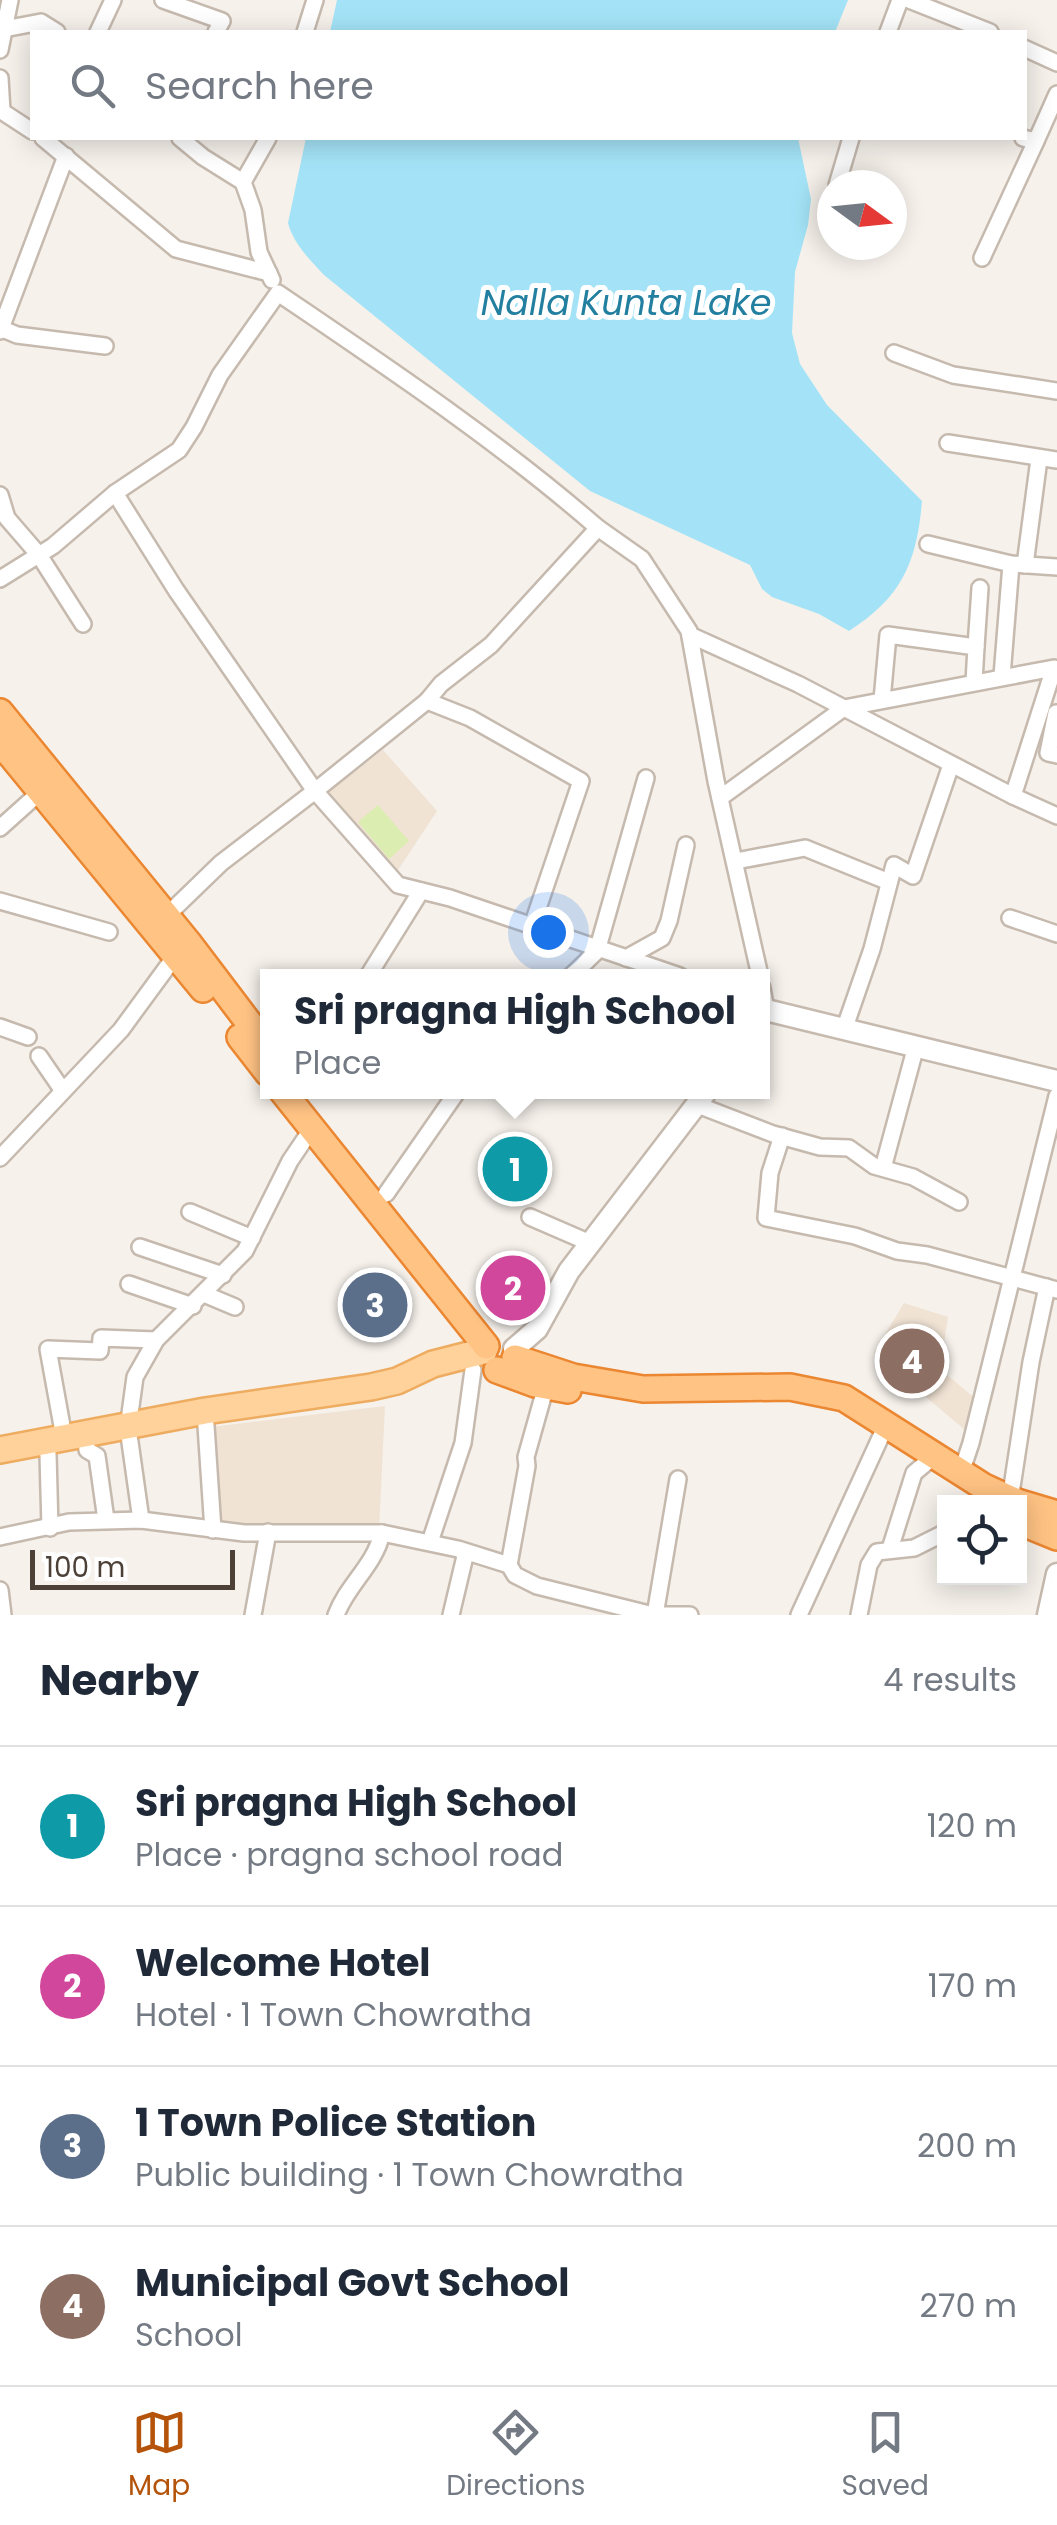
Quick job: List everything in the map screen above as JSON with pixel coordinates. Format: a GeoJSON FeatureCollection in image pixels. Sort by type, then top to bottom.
{"type":"FeatureCollection","features":[{"type":"Feature","properties":{"kind":"highway"},"geometry":{"type":"LineString","coordinates":[[0,712],[160,922],[176,955],[260,1062]]}},
{"type":"Feature","properties":{"kind":"highway"},"geometry":{"type":"LineString","coordinates":[[0,742],[39,793],[160,922],[260,1039]]}},
{"type":"Feature","properties":{"kind":"highway"},"geometry":{"type":"LineString","coordinates":[[289,1099],[494,1356],[546,1386],[678,1402],[812,1404],[882,1434],[983,1495]]}},
{"type":"Feature","properties":{"kind":"highway"},"geometry":{"type":"LineString","coordinates":[[309,1099],[386,1194],[494,1356],[573,1377],[643,1388],[790,1387],[844,1398],[961,1472],[989,1495]]}},
{"type":"Feature","properties":{"kind":"highway"},"geometry":{"type":"LineString","coordinates":[[1027,1509],[1057,1514]]}},
{"type":"Feature","properties":{"kind":"highway"},"geometry":{"type":"LineString","coordinates":[[1027,1520],[1057,1537]]}},
{"type":"Feature","properties":{"kind":"main road"},"geometry":{"type":"LineString","coordinates":[[0,1450],[204,1411],[397,1381],[433,1364],[494,1356]]}},
{"type":"Feature","properties":{"kind":"street"},"geometry":{"type":"LineString","coordinates":[[0,50],[10,0]]}},
{"type":"Feature","properties":{"kind":"street"},"geometry":{"type":"LineString","coordinates":[[99,30],[113,0]]}},
{"type":"Feature","properties":{"kind":"street"},"geometry":{"type":"LineString","coordinates":[[163,0],[222,21],[217,30]]}},
{"type":"Feature","properties":{"kind":"street"},"geometry":{"type":"LineString","coordinates":[[306,30],[315,0]]}},
{"type":"Feature","properties":{"kind":"street"},"geometry":{"type":"LineString","coordinates":[[889,30],[900,0]]}},
{"type":"Feature","properties":{"kind":"street"},"geometry":{"type":"LineString","coordinates":[[910,0],[985,30]]}},
{"type":"Feature","properties":{"kind":"street"},"geometry":{"type":"LineString","coordinates":[[4,28],[41,22],[54,30]]}},
{"type":"Feature","properties":{"kind":"street"},"geometry":{"type":"LineString","coordinates":[[1027,49],[1057,63]]}},
{"type":"Feature","properties":{"kind":"street"},"geometry":{"type":"LineString","coordinates":[[0,78],[1,110],[30,130]]}},
{"type":"Feature","properties":{"kind":"street"},"geometry":{"type":"LineString","coordinates":[[982,258],[1030,140],[1057,94]]}},
{"type":"Feature","properties":{"kind":"street"},"geometry":{"type":"LineString","coordinates":[[51,140],[176,249],[269,273]]}},
{"type":"Feature","properties":{"kind":"street"},"geometry":{"type":"LineString","coordinates":[[182,140],[243,182],[253,210],[259,252],[278,292],[447,410],[642,559],[690,635],[720,798],[759,969]]}},
{"type":"Feature","properties":{"kind":"street"},"geometry":{"type":"LineString","coordinates":[[243,182],[267,140]]}},
{"type":"Feature","properties":{"kind":"street"},"geometry":{"type":"LineString","coordinates":[[841,170],[850,140]]}},
{"type":"Feature","properties":{"kind":"street"},"geometry":{"type":"LineString","coordinates":[[66,156],[0,329],[18,335],[105,346]]}},
{"type":"Feature","properties":{"kind":"street"},"geometry":{"type":"LineString","coordinates":[[0,579],[53,546],[116,493],[179,450],[220,375],[278,292]]}},
{"type":"Feature","properties":{"kind":"street"},"geometry":{"type":"LineString","coordinates":[[894,354],[953,374],[1057,391]]}},
{"type":"Feature","properties":{"kind":"street"},"geometry":{"type":"LineString","coordinates":[[948,443],[1057,460]]}},
{"type":"Feature","properties":{"kind":"street"},"geometry":{"type":"LineString","coordinates":[[1002,676],[1018,565],[1040,459]]}},
{"type":"Feature","properties":{"kind":"street"},"geometry":{"type":"LineString","coordinates":[[116,493],[176,590],[315,791],[398,885],[659,969]]}},
{"type":"Feature","properties":{"kind":"street"},"geometry":{"type":"LineString","coordinates":[[0,494],[7,518],[38,555],[83,624]]}},
{"type":"Feature","properties":{"kind":"street"},"geometry":{"type":"LineString","coordinates":[[160,922],[221,863],[428,702],[441,684],[490,645],[598,528]]}},
{"type":"Feature","properties":{"kind":"street"},"geometry":{"type":"LineString","coordinates":[[928,544],[1018,565],[1057,567]]}},
{"type":"Feature","properties":{"kind":"street"},"geometry":{"type":"LineString","coordinates":[[974,682],[980,588]]}},
{"type":"Feature","properties":{"kind":"street"},"geometry":{"type":"LineString","coordinates":[[690,635],[798,684],[952,766],[1057,816]]}},
{"type":"Feature","properties":{"kind":"street"},"geometry":{"type":"LineString","coordinates":[[882,700],[888,635],[976,647]]}},
{"type":"Feature","properties":{"kind":"street"},"geometry":{"type":"LineString","coordinates":[[720,798],[844,708],[1056,667],[1048,753],[1057,755]]}},
{"type":"Feature","properties":{"kind":"street"},"geometry":{"type":"LineString","coordinates":[[428,702],[470,718],[581,780],[532,926]]}},
{"type":"Feature","properties":{"kind":"street"},"geometry":{"type":"LineString","coordinates":[[1013,796],[1051,713]]}},
{"type":"Feature","properties":{"kind":"street"},"geometry":{"type":"LineString","coordinates":[[845,1028],[872,949],[894,865],[912,876],[952,766]]}},
{"type":"Feature","properties":{"kind":"street"},"geometry":{"type":"LineString","coordinates":[[578,969],[597,950],[646,778]]}},
{"type":"Feature","properties":{"kind":"street"},"geometry":{"type":"LineString","coordinates":[[0,828],[39,793]]}},
{"type":"Feature","properties":{"kind":"street"},"geometry":{"type":"LineString","coordinates":[[626,958],[662,938],[686,845]]}},
{"type":"Feature","properties":{"kind":"street"},"geometry":{"type":"LineString","coordinates":[[736,861],[805,848],[890,882]]}},
{"type":"Feature","properties":{"kind":"street"},"geometry":{"type":"LineString","coordinates":[[372,969],[421,891]]}},
{"type":"Feature","properties":{"kind":"street"},"geometry":{"type":"LineString","coordinates":[[0,901],[109,932]]}},
{"type":"Feature","properties":{"kind":"street"},"geometry":{"type":"LineString","coordinates":[[1010,918],[1057,934]]}},
{"type":"Feature","properties":{"kind":"street"},"geometry":{"type":"LineString","coordinates":[[0,1158],[121,1030],[176,955]]}},
{"type":"Feature","properties":{"kind":"street"},"geometry":{"type":"LineString","coordinates":[[770,1012],[1057,1081]]}},
{"type":"Feature","properties":{"kind":"street"},"geometry":{"type":"LineString","coordinates":[[0,1027],[28,1037]]}},
{"type":"Feature","properties":{"kind":"street"},"geometry":{"type":"LineString","coordinates":[[883,1168],[916,1046]]}},
{"type":"Feature","properties":{"kind":"street"},"geometry":{"type":"LineString","coordinates":[[40,1056],[63,1091]]}},
{"type":"Feature","properties":{"kind":"street"},"geometry":{"type":"LineString","coordinates":[[961,1472],[1049,1154],[1057,1096]]}},
{"type":"Feature","properties":{"kind":"street"},"geometry":{"type":"LineString","coordinates":[[386,1194],[452,1099]]}},
{"type":"Feature","properties":{"kind":"street"},"geometry":{"type":"LineString","coordinates":[[430,1542],[494,1356],[537,1329],[569,1270],[700,1099]]}},
{"type":"Feature","properties":{"kind":"street"},"geometry":{"type":"LineString","coordinates":[[703,1099],[782,1136],[820,1146],[849,1148],[959,1202]]}},
{"type":"Feature","properties":{"kind":"street"},"geometry":{"type":"LineString","coordinates":[[141,1520],[128,1428],[135,1377],[156,1340],[245,1252],[290,1161],[313,1127]]}},
{"type":"Feature","properties":{"kind":"street"},"geometry":{"type":"LineString","coordinates":[[782,1136],[770,1173],[766,1218],[855,1236],[897,1251],[927,1255],[1052,1288],[1031,1362],[1003,1495]]}},
{"type":"Feature","properties":{"kind":"street"},"geometry":{"type":"LineString","coordinates":[[190,1212],[252,1238]]}},
{"type":"Feature","properties":{"kind":"street"},"geometry":{"type":"LineString","coordinates":[[530,1217],[590,1243]]}},
{"type":"Feature","properties":{"kind":"street"},"geometry":{"type":"LineString","coordinates":[[140,1247],[223,1275]]}},
{"type":"Feature","properties":{"kind":"street"},"geometry":{"type":"LineString","coordinates":[[129,1284],[236,1307]]}},
{"type":"Feature","properties":{"kind":"street"},"geometry":{"type":"LineString","coordinates":[[64,1437],[48,1349],[100,1351],[101,1338],[156,1340]]}},
{"type":"Feature","properties":{"kind":"street"},"geometry":{"type":"LineString","coordinates":[[546,1386],[526,1456],[528,1466],[509,1565],[515,1575],[606,1610],[690,1615]]}},
{"type":"Feature","properties":{"kind":"street"},"geometry":{"type":"LineString","coordinates":[[204,1411],[213,1530]]}},
{"type":"Feature","properties":{"kind":"street"},"geometry":{"type":"LineString","coordinates":[[798,1615],[882,1434]]}},
{"type":"Feature","properties":{"kind":"street"},"geometry":{"type":"LineString","coordinates":[[64,1437],[97,1456],[106,1520]]}},
{"type":"Feature","properties":{"kind":"street"},"geometry":{"type":"LineString","coordinates":[[50,1528],[48,1454],[64,1437]]}},
{"type":"Feature","properties":{"kind":"street"},"geometry":{"type":"LineString","coordinates":[[890,1549],[914,1472],[926,1463]]}},
{"type":"Feature","properties":{"kind":"street"},"geometry":{"type":"LineString","coordinates":[[655,1615],[678,1480]]}},
{"type":"Feature","properties":{"kind":"street"},"geometry":{"type":"LineString","coordinates":[[0,1537],[69,1522],[106,1520],[141,1520],[213,1530],[382,1533],[430,1542],[509,1565]]}},
{"type":"Feature","properties":{"kind":"street"},"geometry":{"type":"LineString","coordinates":[[252,1615],[268,1532]]}},
{"type":"Feature","properties":{"kind":"street"},"geometry":{"type":"LineString","coordinates":[[336,1615],[343,1598],[373,1556],[382,1533]]}},
{"type":"Feature","properties":{"kind":"street"},"geometry":{"type":"LineString","coordinates":[[858,1615],[869,1564],[877,1552],[914,1548],[937,1536]]}},
{"type":"Feature","properties":{"kind":"street"},"geometry":{"type":"LineString","coordinates":[[451,1615],[466,1552]]}},
{"type":"Feature","properties":{"kind":"street"},"geometry":{"type":"LineString","coordinates":[[1048,1615],[1057,1574]]}},
{"type":"Feature","properties":{"kind":"street"},"geometry":{"type":"LineString","coordinates":[[0,1590],[3,1615]]}},
{"type":"Feature","properties":{"kind":"shaded area"},"geometry":{"type":"Polygon","coordinates":[[[383,750],[437,811],[396,873],[324,795],[383,750]]]}},
{"type":"Feature","properties":{"kind":"shaded area"},"geometry":{"type":"Polygon","coordinates":[[[904,1303],[948,1317],[940,1369],[977,1400],[965,1430],[874,1353],[904,1303]]]}},
{"type":"Feature","properties":{"kind":"shaded area"},"geometry":{"type":"Polygon","coordinates":[[[385,1406],[379,1530],[218,1526],[211,1427],[385,1406]]]}},
{"type":"Feature","properties":{"kind":"green space"},"geometry":{"type":"Polygon","coordinates":[[[378,805],[409,841],[389,859],[358,822],[378,805]]]}},
{"type":"Feature","properties":{"kind":"green space"},"geometry":{"type":"Polygon","coordinates":[[[893,1341],[936,1357],[920,1389],[882,1355],[893,1341]]]}},
{"type":"Feature","properties":{"kind":"water"},"geometry":{"type":"Polygon","coordinates":[[[337,0],[848,0],[836,30],[330,30],[337,0]]]}},
{"type":"Feature","properties":{"kind":"water","name":"Nalla Kunta Lake"},"geometry":{"type":"Polygon","coordinates":[[[306,140],[798,140],[811,199],[795,272],[792,333],[800,364],[827,405],[922,501],[916,542],[904,576],[882,605],[849,631],[819,614],[772,597],[762,589],[750,565],[590,491],[324,275],[303,251],[288,223],[306,140]]]}},
{"type":"Feature","properties":{"kind":"place","name":"Sri pragna High School"},"geometry":{"type":"Point","coordinates":[515,1169]}},
{"type":"Feature","properties":{"kind":"place","name":"Welcome Hotel"},"geometry":{"type":"Point","coordinates":[513,1288]}},
{"type":"Feature","properties":{"kind":"place","name":"1 Town Police Station"},"geometry":{"type":"Point","coordinates":[375,1305]}},
{"type":"Feature","properties":{"kind":"place","name":"Municipal Govt School"},"geometry":{"type":"Point","coordinates":[912,1361]}}]}
